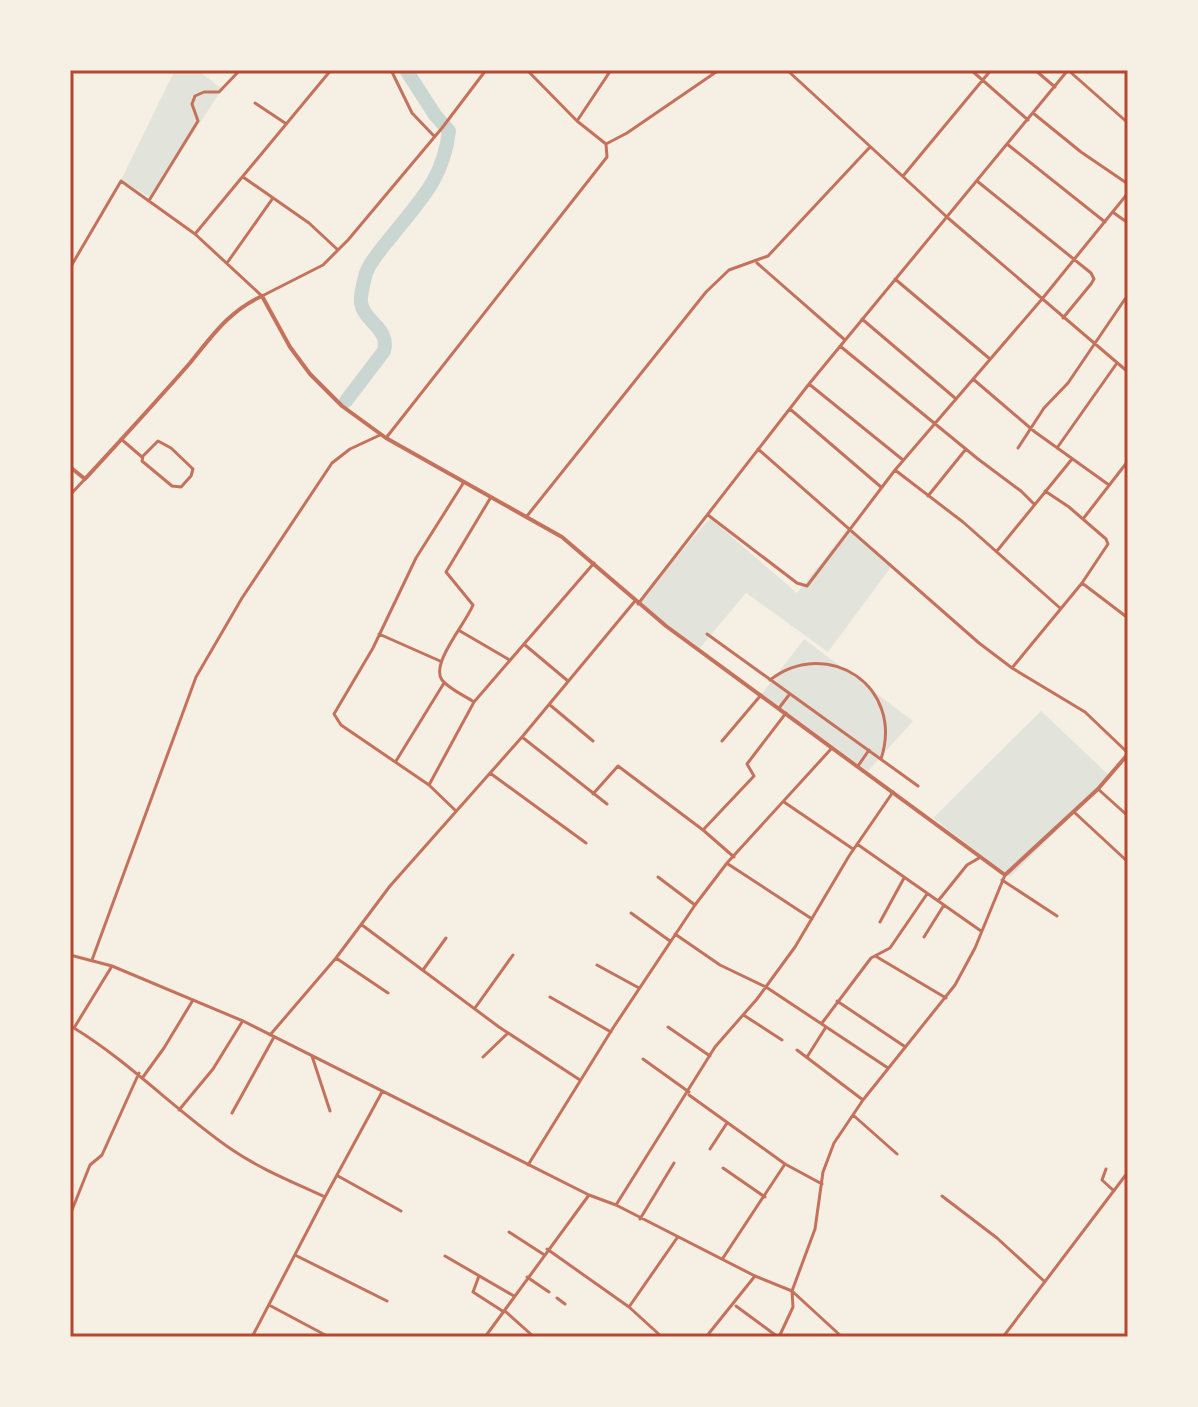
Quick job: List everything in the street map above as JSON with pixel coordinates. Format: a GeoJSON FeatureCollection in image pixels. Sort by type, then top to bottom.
{"type":"FeatureCollection","features":[{"type":"Feature","properties":{"kind":"street"},"geometry":{"type":"LineString","coordinates":[[150,199],[198,121],[192,104],[195,96],[204,92],[219,92],[240,70]]}},
{"type":"Feature","properties":{"kind":"street"},"geometry":{"type":"LineString","coordinates":[[195,234],[331,70]]}},
{"type":"Feature","properties":{"kind":"street"},"geometry":{"type":"LineString","coordinates":[[391,70],[412,113],[434,137]]}},
{"type":"Feature","properties":{"kind":"street"},"geometry":{"type":"LineString","coordinates":[[70,495],[236,310],[305,276],[323,265],[338,250],[442,128],[486,70]]}},
{"type":"Feature","properties":{"kind":"street"},"geometry":{"type":"LineString","coordinates":[[92,960],[196,677],[242,598],[332,463],[350,449],[383,437],[607,157],[606,144],[577,121],[527,70]]}},
{"type":"Feature","properties":{"kind":"street"},"geometry":{"type":"LineString","coordinates":[[577,121],[611,70]]}},
{"type":"Feature","properties":{"kind":"street"},"geometry":{"type":"LineString","coordinates":[[606,144],[719,70]]}},
{"type":"Feature","properties":{"kind":"street"},"geometry":{"type":"LineString","coordinates":[[787,70],[948,218],[1128,372]]}},
{"type":"Feature","properties":{"kind":"street"},"geometry":{"type":"LineString","coordinates":[[971,70],[1028,120]]}},
{"type":"Feature","properties":{"kind":"street"},"geometry":{"type":"LineString","coordinates":[[903,176],[991,70]]}},
{"type":"Feature","properties":{"kind":"street"},"geometry":{"type":"LineString","coordinates":[[1035,70],[1055,87]]}},
{"type":"Feature","properties":{"kind":"street"},"geometry":{"type":"LineString","coordinates":[[232,1113],[272,1036],[390,886],[637,603],[809,384],[1068,70],[1128,123]]}},
{"type":"Feature","properties":{"kind":"street"},"geometry":{"type":"LineString","coordinates":[[255,103],[285,123]]}},
{"type":"Feature","properties":{"kind":"street"},"geometry":{"type":"LineString","coordinates":[[1033,113],[1081,152],[1128,184]]}},
{"type":"Feature","properties":{"kind":"street"},"geometry":{"type":"LineString","coordinates":[[1007,144],[1105,222]]}},
{"type":"Feature","properties":{"kind":"street"},"geometry":{"type":"LineString","coordinates":[[527,516],[706,292],[729,270],[757,262],[772,252],[870,147]]}},
{"type":"Feature","properties":{"kind":"street"},"geometry":{"type":"LineString","coordinates":[[242,176],[309,223],[338,250]]}},
{"type":"Feature","properties":{"kind":"street"},"geometry":{"type":"LineString","coordinates":[[70,268],[121,181],[150,199],[195,234],[262,296],[290,347],[322,388],[383,437],[562,537],[637,603],[1057,916]]}},
{"type":"Feature","properties":{"kind":"street"},"geometry":{"type":"LineString","coordinates":[[977,181],[1091,273],[1094,279],[1063,318]]}},
{"type":"Feature","properties":{"kind":"street"},"geometry":{"type":"LineString","coordinates":[[708,515],[797,583],[807,586],[903,460],[1042,299],[1128,193]]}},
{"type":"Feature","properties":{"kind":"street"},"geometry":{"type":"LineString","coordinates":[[227,263],[273,198]]}},
{"type":"Feature","properties":{"kind":"street"},"geometry":{"type":"LineString","coordinates":[[1114,213],[1128,223]]}},
{"type":"Feature","properties":{"kind":"street"},"geometry":{"type":"LineString","coordinates":[[757,262],[845,340]]}},
{"type":"Feature","properties":{"kind":"street"},"geometry":{"type":"LineString","coordinates":[[895,279],[990,359]]}},
{"type":"Feature","properties":{"kind":"street"},"geometry":{"type":"LineString","coordinates":[[1018,448],[1044,408],[1068,383],[1125,299]]}},
{"type":"Feature","properties":{"kind":"street"},"geometry":{"type":"LineString","coordinates":[[862,319],[955,398]]}},
{"type":"Feature","properties":{"kind":"street"},"geometry":{"type":"LineString","coordinates":[[840,346],[1034,504]]}},
{"type":"Feature","properties":{"kind":"street"},"geometry":{"type":"LineString","coordinates":[[1057,448],[1117,363]]}},
{"type":"Feature","properties":{"kind":"street"},"geometry":{"type":"LineString","coordinates":[[1123,368],[1128,363]]}},
{"type":"Feature","properties":{"kind":"street"},"geometry":{"type":"LineString","coordinates":[[973,379],[1032,429],[1109,485]]}},
{"type":"Feature","properties":{"kind":"street"},"geometry":{"type":"LineString","coordinates":[[809,384],[903,460]]}},
{"type":"Feature","properties":{"kind":"street"},"geometry":{"type":"LineString","coordinates":[[790,409],[881,487]]}},
{"type":"Feature","properties":{"kind":"street"},"geometry":{"type":"LineString","coordinates":[[121,439],[142,457],[144,464],[175,487],[181,487],[192,474],[192,467],[161,441],[154,442],[142,457]]}},
{"type":"Feature","properties":{"kind":"street"},"geometry":{"type":"LineString","coordinates":[[734,1305],[778,1337],[793,1307],[792,1291],[815,1229],[829,1154],[863,1100],[946,998],[969,960],[1004,878],[1098,789],[1128,754],[1085,712],[1012,668],[946,615],[758,449]]}},
{"type":"Feature","properties":{"kind":"street"},"geometry":{"type":"LineString","coordinates":[[928,496],[966,449]]}},
{"type":"Feature","properties":{"kind":"street"},"geometry":{"type":"LineString","coordinates":[[997,551],[1072,459]]}},
{"type":"Feature","properties":{"kind":"street"},"geometry":{"type":"LineString","coordinates":[[1083,519],[1128,461]]}},
{"type":"Feature","properties":{"kind":"street"},"geometry":{"type":"LineString","coordinates":[[70,467],[85,479]]}},
{"type":"Feature","properties":{"kind":"street"},"geometry":{"type":"LineString","coordinates":[[895,470],[997,551],[1060,608]]}},
{"type":"Feature","properties":{"kind":"street"},"geometry":{"type":"LineString","coordinates":[[456,811],[429,785],[341,725],[334,716],[416,558],[464,482]]}},
{"type":"Feature","properties":{"kind":"street"},"geometry":{"type":"LineString","coordinates":[[1012,668],[1082,583],[1108,544],[1083,519],[1045,491]]}},
{"type":"Feature","properties":{"kind":"street"},"geometry":{"type":"LineString","coordinates":[[474,702],[444,683],[439,674],[440,661],[473,605],[446,572],[491,497]]}},
{"type":"Feature","properties":{"kind":"street"},"geometry":{"type":"LineString","coordinates":[[429,785],[474,702],[594,563]]}},
{"type":"Feature","properties":{"kind":"street"},"geometry":{"type":"LineString","coordinates":[[1082,583],[1128,618]]}},
{"type":"Feature","properties":{"kind":"street"},"geometry":{"type":"LineString","coordinates":[[460,631],[509,659]]}},
{"type":"Feature","properties":{"kind":"street"},"geometry":{"type":"LineString","coordinates":[[379,634],[440,661]]}},
{"type":"Feature","properties":{"kind":"street"},"geometry":{"type":"LineString","coordinates":[[707,634],[918,786]]}},
{"type":"Feature","properties":{"kind":"street"},"geometry":{"type":"LineString","coordinates":[[524,645],[568,681]]}},
{"type":"Feature","properties":{"kind":"street"},"geometry":{"type":"LineString","coordinates":[[770,680],[787,670],[813,665],[835,666],[862,679],[878,700],[884,717],[886,739],[881,759]]}},
{"type":"Feature","properties":{"kind":"street"},"geometry":{"type":"LineString","coordinates":[[396,761],[444,683]]}},
{"type":"Feature","properties":{"kind":"street"},"geometry":{"type":"LineString","coordinates":[[779,708],[790,694]]}},
{"type":"Feature","properties":{"kind":"street"},"geometry":{"type":"LineString","coordinates":[[722,741],[761,695]]}},
{"type":"Feature","properties":{"kind":"street"},"geometry":{"type":"LineString","coordinates":[[550,704],[593,741]]}},
{"type":"Feature","properties":{"kind":"street"},"geometry":{"type":"LineString","coordinates":[[703,830],[754,776],[747,764],[786,713]]}},
{"type":"Feature","properties":{"kind":"street"},"geometry":{"type":"LineString","coordinates":[[522,737],[607,804]]}},
{"type":"Feature","properties":{"kind":"street"},"geometry":{"type":"LineString","coordinates":[[528,1165],[695,905],[727,863],[832,748]]}},
{"type":"Feature","properties":{"kind":"street"},"geometry":{"type":"LineString","coordinates":[[858,766],[869,750]]}},
{"type":"Feature","properties":{"kind":"street"},"geometry":{"type":"LineString","coordinates":[[593,794],[618,766],[734,857]]}},
{"type":"Feature","properties":{"kind":"street"},"geometry":{"type":"LineString","coordinates":[[490,773],[586,843]]}},
{"type":"Feature","properties":{"kind":"street"},"geometry":{"type":"LineString","coordinates":[[1098,789],[1128,816]]}},
{"type":"Feature","properties":{"kind":"street"},"geometry":{"type":"LineString","coordinates":[[616,1205],[721,1039],[766,987],[812,919],[856,844],[893,792]]}},
{"type":"Feature","properties":{"kind":"street"},"geometry":{"type":"LineString","coordinates":[[783,801],[853,849]]}},
{"type":"Feature","properties":{"kind":"street"},"geometry":{"type":"LineString","coordinates":[[1074,812],[1128,862]]}},
{"type":"Feature","properties":{"kind":"street"},"geometry":{"type":"LineString","coordinates":[[856,844],[981,931]]}},
{"type":"Feature","properties":{"kind":"street"},"geometry":{"type":"LineString","coordinates":[[938,901],[967,865],[981,857]]}},
{"type":"Feature","properties":{"kind":"street"},"geometry":{"type":"LineString","coordinates":[[727,863],[812,919]]}},
{"type":"Feature","properties":{"kind":"street"},"geometry":{"type":"LineString","coordinates":[[658,877],[695,905]]}},
{"type":"Feature","properties":{"kind":"street"},"geometry":{"type":"LineString","coordinates":[[880,922],[904,878]]}},
{"type":"Feature","properties":{"kind":"street"},"geometry":{"type":"LineString","coordinates":[[821,1023],[875,955],[890,948],[927,894]]}},
{"type":"Feature","properties":{"kind":"street"},"geometry":{"type":"LineString","coordinates":[[924,937],[944,905]]}},
{"type":"Feature","properties":{"kind":"street"},"geometry":{"type":"LineString","coordinates":[[631,913],[670,941]]}},
{"type":"Feature","properties":{"kind":"street"},"geometry":{"type":"LineString","coordinates":[[361,924],[508,1033],[580,1080]]}},
{"type":"Feature","properties":{"kind":"street"},"geometry":{"type":"LineString","coordinates":[[675,934],[720,965],[766,987],[888,1068]]}},
{"type":"Feature","properties":{"kind":"street"},"geometry":{"type":"LineString","coordinates":[[423,970],[446,938]]}},
{"type":"Feature","properties":{"kind":"street"},"geometry":{"type":"LineString","coordinates":[[70,955],[112,966],[243,1021],[528,1165],[792,1291],[842,1337]]}},
{"type":"Feature","properties":{"kind":"street"},"geometry":{"type":"LineString","coordinates":[[475,1008],[513,955]]}},
{"type":"Feature","properties":{"kind":"street"},"geometry":{"type":"LineString","coordinates":[[875,955],[946,998]]}},
{"type":"Feature","properties":{"kind":"street"},"geometry":{"type":"LineString","coordinates":[[336,958],[388,993]]}},
{"type":"Feature","properties":{"kind":"street"},"geometry":{"type":"LineString","coordinates":[[597,965],[639,988]]}},
{"type":"Feature","properties":{"kind":"street"},"geometry":{"type":"LineString","coordinates":[[70,1035],[112,966]]}},
{"type":"Feature","properties":{"kind":"street"},"geometry":{"type":"LineString","coordinates":[[550,997],[611,1032]]}},
{"type":"Feature","properties":{"kind":"street"},"geometry":{"type":"LineString","coordinates":[[70,1215],[90,1165],[102,1155],[141,1075],[164,1048],[194,999]]}},
{"type":"Feature","properties":{"kind":"street"},"geometry":{"type":"LineString","coordinates":[[837,1001],[905,1047]]}},
{"type":"Feature","properties":{"kind":"street"},"geometry":{"type":"LineString","coordinates":[[744,1015],[782,1040]]}},
{"type":"Feature","properties":{"kind":"street"},"geometry":{"type":"LineString","coordinates":[[179,1110],[213,1069],[243,1021]]}},
{"type":"Feature","properties":{"kind":"street"},"geometry":{"type":"LineString","coordinates":[[668,1027],[710,1056]]}},
{"type":"Feature","properties":{"kind":"street"},"geometry":{"type":"LineString","coordinates":[[807,1057],[826,1027]]}},
{"type":"Feature","properties":{"kind":"street"},"geometry":{"type":"LineString","coordinates":[[74,1028],[141,1075],[179,1110],[242,1156],[325,1197]]}},
{"type":"Feature","properties":{"kind":"street"},"geometry":{"type":"LineString","coordinates":[[483,1057],[508,1033]]}},
{"type":"Feature","properties":{"kind":"street"},"geometry":{"type":"LineString","coordinates":[[797,1050],[863,1100]]}},
{"type":"Feature","properties":{"kind":"street"},"geometry":{"type":"LineString","coordinates":[[312,1056],[330,1111]]}},
{"type":"Feature","properties":{"kind":"street"},"geometry":{"type":"LineString","coordinates":[[643,1059],[785,1164],[822,1184]]}},
{"type":"Feature","properties":{"kind":"street"},"geometry":{"type":"LineString","coordinates":[[252,1337],[382,1092]]}},
{"type":"Feature","properties":{"kind":"street"},"geometry":{"type":"LineString","coordinates":[[853,1115],[897,1154]]}},
{"type":"Feature","properties":{"kind":"street"},"geometry":{"type":"LineString","coordinates":[[710,1149],[727,1123]]}},
{"type":"Feature","properties":{"kind":"street"},"geometry":{"type":"LineString","coordinates":[[640,1219],[674,1163]]}},
{"type":"Feature","properties":{"kind":"street"},"geometry":{"type":"LineString","coordinates":[[722,1258],[785,1164]]}},
{"type":"Feature","properties":{"kind":"street"},"geometry":{"type":"LineString","coordinates":[[723,1168],[765,1197]]}},
{"type":"Feature","properties":{"kind":"street"},"geometry":{"type":"LineString","coordinates":[[1106,1169],[1102,1180],[1114,1191]]}},
{"type":"Feature","properties":{"kind":"street"},"geometry":{"type":"LineString","coordinates":[[1003,1337],[1128,1172]]}},
{"type":"Feature","properties":{"kind":"street"},"geometry":{"type":"LineString","coordinates":[[338,1176],[401,1211]]}},
{"type":"Feature","properties":{"kind":"street"},"geometry":{"type":"LineString","coordinates":[[485,1337],[589,1195]]}},
{"type":"Feature","properties":{"kind":"street"},"geometry":{"type":"LineString","coordinates":[[942,1196],[997,1238],[1044,1281]]}},
{"type":"Feature","properties":{"kind":"street"},"geometry":{"type":"LineString","coordinates":[[509,1232],[543,1254]]}},
{"type":"Feature","properties":{"kind":"street"},"geometry":{"type":"LineString","coordinates":[[629,1307],[677,1238]]}},
{"type":"Feature","properties":{"kind":"street"},"geometry":{"type":"LineString","coordinates":[[547,1249],[629,1307],[662,1337]]}},
{"type":"Feature","properties":{"kind":"street"},"geometry":{"type":"LineString","coordinates":[[295,1255],[387,1301]]}},
{"type":"Feature","properties":{"kind":"street"},"geometry":{"type":"LineString","coordinates":[[445,1256],[514,1296]]}},
{"type":"Feature","properties":{"kind":"street"},"geometry":{"type":"LineString","coordinates":[[479,1276],[473,1292],[505,1312],[534,1337]]}},
{"type":"Feature","properties":{"kind":"street"},"geometry":{"type":"LineString","coordinates":[[706,1337],[755,1276]]}},
{"type":"Feature","properties":{"kind":"street"},"geometry":{"type":"LineString","coordinates":[[527,1277],[549,1292]]}},
{"type":"Feature","properties":{"kind":"street"},"geometry":{"type":"LineString","coordinates":[[557,1298],[565,1304]]}},
{"type":"Feature","properties":{"kind":"street"},"geometry":{"type":"LineString","coordinates":[[268,1304],[329,1337]]}},
{"type":"Feature","properties":{"kind":"shaded area"},"geometry":{"type":"Polygon","coordinates":[[[175,70],[198,70],[222,89],[151,198],[121,180],[175,70]]]}},
{"type":"Feature","properties":{"kind":"shaded area"},"geometry":{"type":"Polygon","coordinates":[[[710,518],[797,593],[849,528],[891,567],[828,652],[746,593],[700,648],[637,603],[710,518]]]}},
{"type":"Feature","properties":{"kind":"shaded area"},"geometry":{"type":"Polygon","coordinates":[[[804,639],[913,721],[868,771],[762,694],[804,639]]]}},
{"type":"Feature","properties":{"kind":"shaded area"},"geometry":{"type":"Polygon","coordinates":[[[1041,711],[1111,777],[1010,877],[933,818],[1041,711]]]}},
{"type":"Feature","properties":{"kind":"waterway"},"geometry":{"type":"LineString","coordinates":[[346,401],[384,351],[383,336],[361,303],[366,273],[377,254],[429,188],[446,148],[449,131],[406,70]]}}]}
